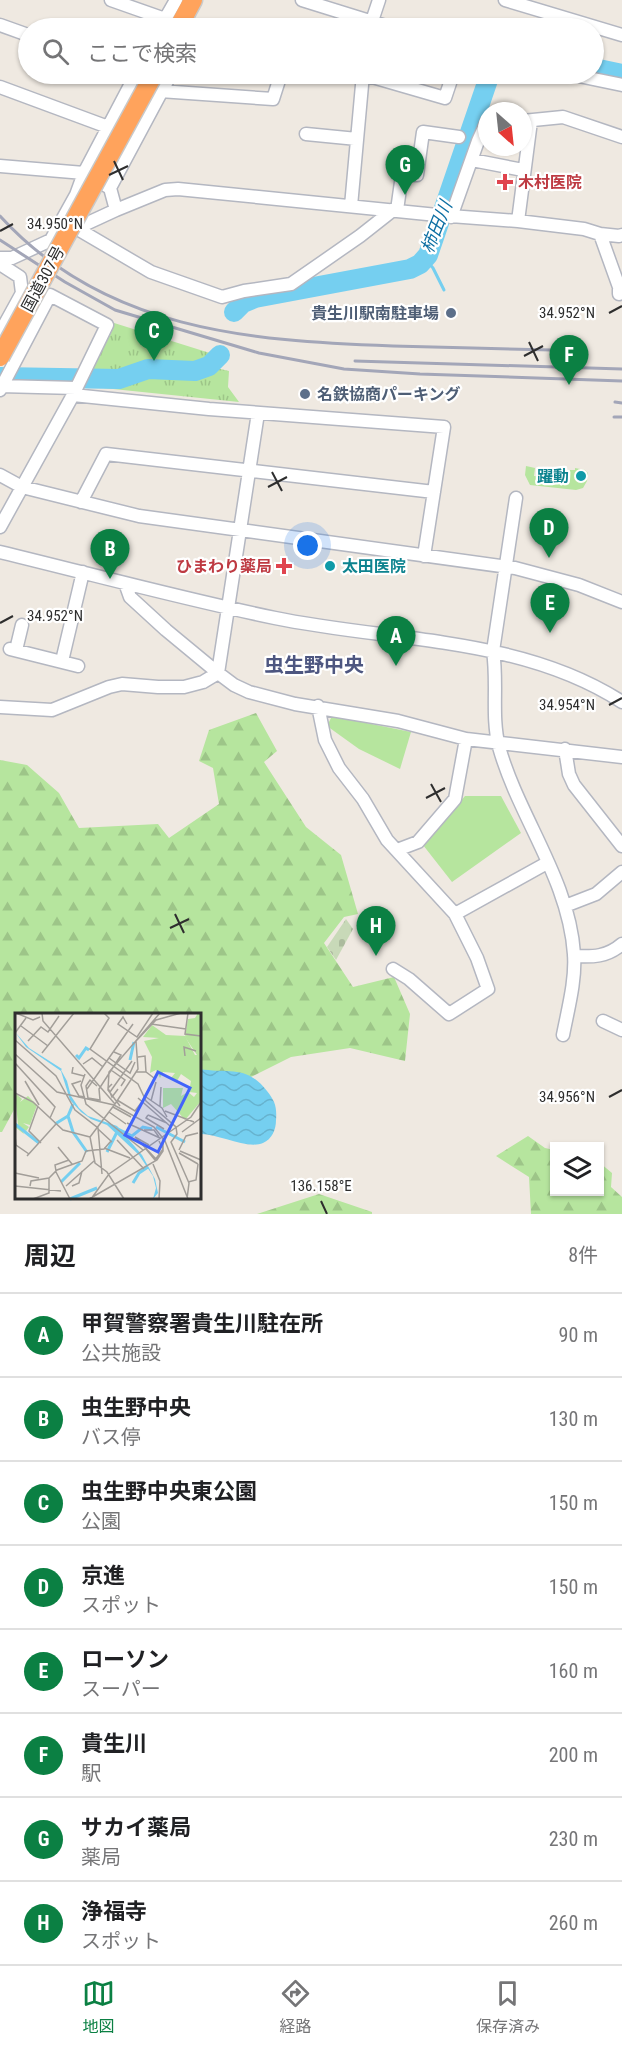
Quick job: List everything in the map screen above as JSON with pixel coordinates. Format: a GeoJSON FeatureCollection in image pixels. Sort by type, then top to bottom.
{"type":"FeatureCollection","features":[{"type":"Feature","properties":{"kind":"highway"},"geometry":{"type":"LineString","coordinates":[[175,18],[193,0]]}},
{"type":"Feature","properties":{"kind":"highway","name":"国道307号"},"geometry":{"type":"LineString","coordinates":[[5,364],[149,84]]}},
{"type":"Feature","properties":{"kind":"street"},"geometry":{"type":"LineString","coordinates":[[111,0],[152,18]]}},
{"type":"Feature","properties":{"kind":"street"},"geometry":{"type":"LineString","coordinates":[[170,18],[176,0]]}},
{"type":"Feature","properties":{"kind":"street"},"geometry":{"type":"LineString","coordinates":[[302,0],[351,18]]}},
{"type":"Feature","properties":{"kind":"street"},"geometry":{"type":"LineString","coordinates":[[373,18],[379,0]]}},
{"type":"Feature","properties":{"kind":"street"},"geometry":{"type":"LineString","coordinates":[[505,0],[565,18]]}},
{"type":"Feature","properties":{"kind":"street"},"geometry":{"type":"LineString","coordinates":[[0,25],[18,31]]}},
{"type":"Feature","properties":{"kind":"street"},"geometry":{"type":"LineString","coordinates":[[604,30],[622,35]]}},
{"type":"Feature","properties":{"kind":"street"},"geometry":{"type":"LineString","coordinates":[[604,81],[622,85]]}},
{"type":"Feature","properties":{"kind":"street"},"geometry":{"type":"LineString","coordinates":[[51,240],[131,84]]}},
{"type":"Feature","properties":{"kind":"street"},"geometry":{"type":"LineString","coordinates":[[116,210],[110,188],[165,84]]}},
{"type":"Feature","properties":{"kind":"street"},"geometry":{"type":"LineString","coordinates":[[160,91],[273,99],[278,84]]}},
{"type":"Feature","properties":{"kind":"street"},"geometry":{"type":"LineString","coordinates":[[351,206],[362,84]]}},
{"type":"Feature","properties":{"kind":"street"},"geometry":{"type":"LineString","coordinates":[[397,84],[445,98],[450,84]]}},
{"type":"Feature","properties":{"kind":"street"},"geometry":{"type":"LineString","coordinates":[[0,87],[108,127]]}},
{"type":"Feature","properties":{"kind":"street"},"geometry":{"type":"LineString","coordinates":[[532,120],[563,117],[622,137]]}},
{"type":"Feature","properties":{"kind":"street"},"geometry":{"type":"LineString","coordinates":[[76,228],[151,273],[222,297],[244,291],[291,284],[395,210],[402,175],[417,175],[423,132],[459,137]]}},
{"type":"Feature","properties":{"kind":"street"},"geometry":{"type":"LineString","coordinates":[[306,135],[357,139]]}},
{"type":"Feature","properties":{"kind":"street"},"geometry":{"type":"LineString","coordinates":[[444,216],[478,144]]}},
{"type":"Feature","properties":{"kind":"street"},"geometry":{"type":"LineString","coordinates":[[518,221],[524,156]]}},
{"type":"Feature","properties":{"kind":"street"},"geometry":{"type":"LineString","coordinates":[[472,160],[523,170]]}},
{"type":"Feature","properties":{"kind":"street"},"geometry":{"type":"LineString","coordinates":[[0,166],[84,173],[110,188]]}},
{"type":"Feature","properties":{"kind":"street"},"geometry":{"type":"LineString","coordinates":[[0,258],[12,258],[116,210],[165,190],[178,189],[444,216],[518,221],[584,229],[600,234],[622,235]]}},
{"type":"Feature","properties":{"kind":"street"},"geometry":{"type":"LineString","coordinates":[[600,234],[619,287],[619,294]]}},
{"type":"Feature","properties":{"kind":"street"},"geometry":{"type":"LineString","coordinates":[[0,264],[21,277],[22,292],[0,333]]}},
{"type":"Feature","properties":{"kind":"street"},"geometry":{"type":"LineString","coordinates":[[0,528],[22,487],[75,390],[84,373],[107,325],[50,295],[5,364],[1,387],[75,390],[258,413],[444,427],[424,556]]}},
{"type":"Feature","properties":{"kind":"street"},"geometry":{"type":"LineString","coordinates":[[218,673],[258,413]]}},
{"type":"Feature","properties":{"kind":"street"},"geometry":{"type":"LineString","coordinates":[[81,502],[106,454],[434,492]]}},
{"type":"Feature","properties":{"kind":"street"},"geometry":{"type":"LineString","coordinates":[[0,475],[22,487],[139,516],[506,567],[579,585],[622,602]]}},
{"type":"Feature","properties":{"kind":"street"},"geometry":{"type":"LineString","coordinates":[[516,498],[493,651],[496,725],[499,744],[510,778],[565,906],[571,929],[574,956],[572,988],[563,1035]]}},
{"type":"Feature","properties":{"kind":"street"},"geometry":{"type":"LineString","coordinates":[[0,552],[228,607],[319,626],[493,651],[523,658],[602,689],[622,702]]}},
{"type":"Feature","properties":{"kind":"street"},"geometry":{"type":"LineString","coordinates":[[62,661],[83,572]]}},
{"type":"Feature","properties":{"kind":"street"},"geometry":{"type":"LineString","coordinates":[[125,583],[130,597],[218,673],[234,685],[249,692],[295,704],[399,721],[466,740],[622,757]]}},
{"type":"Feature","properties":{"kind":"street"},"geometry":{"type":"LineString","coordinates":[[22,626],[13,650],[78,666]]}},
{"type":"Feature","properties":{"kind":"street"},"geometry":{"type":"LineString","coordinates":[[0,707],[52,710],[122,684],[184,687],[203,682],[218,673]]}},
{"type":"Feature","properties":{"kind":"street"},"geometry":{"type":"LineString","coordinates":[[318,706],[325,740],[333,758],[363,799],[387,840],[455,914],[477,958],[488,989],[448,1014],[409,979],[393,969]]}},
{"type":"Feature","properties":{"kind":"street"},"geometry":{"type":"LineString","coordinates":[[397,850],[418,842],[455,799],[466,740]]}},
{"type":"Feature","properties":{"kind":"street"},"geometry":{"type":"LineString","coordinates":[[565,749],[569,774],[574,785],[622,846]]}},
{"type":"Feature","properties":{"kind":"street"},"geometry":{"type":"LineString","coordinates":[[455,914],[547,863]]}},
{"type":"Feature","properties":{"kind":"street"},"geometry":{"type":"LineString","coordinates":[[565,906],[596,894],[622,872]]}},
{"type":"Feature","properties":{"kind":"street"},"geometry":{"type":"LineString","coordinates":[[574,956],[608,954],[622,944]]}},
{"type":"Feature","properties":{"kind":"street"},"geometry":{"type":"LineString","coordinates":[[603,1021],[622,1030]]}},
{"type":"Feature","properties":{"kind":"green space"},"geometry":{"type":"Polygon","coordinates":[[[111,322],[213,354],[216,368],[229,371],[228,387],[239,402],[84,386],[111,322]]]}},
{"type":"Feature","properties":{"kind":"green space"},"geometry":{"type":"Polygon","coordinates":[[[526,466],[535,468],[534,476],[566,478],[569,470],[575,470],[575,468],[585,470],[588,473],[587,481],[583,488],[576,490],[530,485],[525,475],[526,466]]]}},
{"type":"Feature","properties":{"kind":"green space"},"geometry":{"type":"Polygon","coordinates":[[[256,713],[277,751],[264,762],[306,827],[341,855],[358,914],[344,917],[324,943],[353,987],[394,977],[410,1014],[405,1061],[350,1048],[291,1057],[233,1086],[201,1070],[201,1013],[15,1013],[15,1108],[0,1132],[0,760],[27,765],[59,793],[79,828],[158,824],[169,838],[219,804],[213,768],[199,761],[209,730],[256,713]]]}},
{"type":"Feature","properties":{"kind":"green space"},"geometry":{"type":"Polygon","coordinates":[[[332,716],[411,732],[400,769],[359,749],[327,726],[332,716]]]}},
{"type":"Feature","properties":{"kind":"green space"},"geometry":{"type":"Polygon","coordinates":[[[465,796],[501,796],[521,833],[452,882],[423,845],[465,796]]]}},
{"type":"Feature","properties":{"kind":"green space"},"geometry":{"type":"Polygon","coordinates":[[[346,919],[353,929],[336,960],[327,947],[346,919]]]}},
{"type":"Feature","properties":{"kind":"green space"},"geometry":{"type":"Polygon","coordinates":[[[528,1136],[550,1149],[550,1196],[604,1196],[604,1166],[612,1173],[611,1187],[622,1197],[622,1214],[531,1214],[529,1177],[496,1156],[528,1136]]]}},
{"type":"Feature","properties":{"kind":"green space"},"geometry":{"type":"Polygon","coordinates":[[[319,1194],[372,1212],[372,1214],[257,1214],[319,1194]]]}},
{"type":"Feature","properties":{"kind":"water"},"geometry":{"type":"Polygon","coordinates":[[[201,1069],[244,1073],[259,1083],[272,1098],[276,1108],[275,1127],[273,1134],[263,1143],[256,1145],[241,1143],[201,1134],[201,1069]]]}},
{"type":"Feature","properties":{"kind":"waterway","name":"柿田川"},"geometry":{"type":"LineString","coordinates":[[604,70],[622,74]]}},
{"type":"Feature","properties":{"kind":"waterway","name":"柿田川"},"geometry":{"type":"LineString","coordinates":[[234,312],[243,303],[255,298],[410,269],[420,264],[428,255],[487,84]]}},
{"type":"Feature","properties":{"kind":"waterway"},"geometry":{"type":"LineString","coordinates":[[425,259],[433,268],[444,290]]}},
{"type":"Feature","properties":{"kind":"waterway","name":"柿田川"},"geometry":{"type":"LineString","coordinates":[[0,377],[119,379],[148,369],[195,371],[209,366],[220,355]]}},
{"type":"Feature","properties":{"kind":"railway"},"geometry":{"type":"LineString","coordinates":[[0,216],[41,254],[85,284],[132,306],[181,322],[232,333],[285,340],[339,344],[552,350]]}},
{"type":"Feature","properties":{"kind":"railway"},"geometry":{"type":"LineString","coordinates":[[0,240],[65,282],[115,310],[259,353],[344,369],[622,381]]}},
{"type":"Feature","properties":{"kind":"railway"},"geometry":{"type":"LineString","coordinates":[[355,361],[622,369]]}},
{"type":"Feature","properties":{"kind":"railway"},"geometry":{"type":"LineString","coordinates":[[615,402],[622,403]]}},
{"type":"Feature","properties":{"kind":"railway"},"geometry":{"type":"LineString","coordinates":[[614,417],[622,417]]}},
{"type":"Feature","properties":{"kind":"place","name":"木村医院"},"geometry":{"type":"Point","coordinates":[505,182]}},
{"type":"Feature","properties":{"kind":"place","name":"サカイ薬局"},"geometry":{"type":"Point","coordinates":[405,195]}},
{"type":"Feature","properties":{"kind":"place","name":"貴生川駅南駐車場"},"geometry":{"type":"Point","coordinates":[451,313]}},
{"type":"Feature","properties":{"kind":"place","name":"虫生野中央東公園"},"geometry":{"type":"Point","coordinates":[154,361]}},
{"type":"Feature","properties":{"kind":"place","name":"貴生川"},"geometry":{"type":"Point","coordinates":[569,385]}},
{"type":"Feature","properties":{"kind":"place","name":"名鉄協商パーキング"},"geometry":{"type":"Point","coordinates":[305,394]}},
{"type":"Feature","properties":{"kind":"place","name":"躍動"},"geometry":{"type":"Point","coordinates":[581,476]}},
{"type":"Feature","properties":{"kind":"place","name":"京進"},"geometry":{"type":"Point","coordinates":[549,558]}},
{"type":"Feature","properties":{"kind":"place","name":"ひまわり薬局"},"geometry":{"type":"Point","coordinates":[284,566]}},
{"type":"Feature","properties":{"kind":"place","name":"太田医院"},"geometry":{"type":"Point","coordinates":[330,566]}},
{"type":"Feature","properties":{"kind":"place","name":"虫生野中央"},"geometry":{"type":"Point","coordinates":[110,579]}},
{"type":"Feature","properties":{"kind":"place","name":"ローソン"},"geometry":{"type":"Point","coordinates":[550,633]}},
{"type":"Feature","properties":{"kind":"place","name":"甲賀警察署貴生川駐在所"},"geometry":{"type":"Point","coordinates":[396,666]}},
{"type":"Feature","properties":{"kind":"place","name":"浄福寺"},"geometry":{"type":"Point","coordinates":[376,956]}},
{"type":"Feature","properties":{"kind":"district","name":"虫生野中央"},"geometry":{"type":"Point","coordinates":[314,665]}}]}
